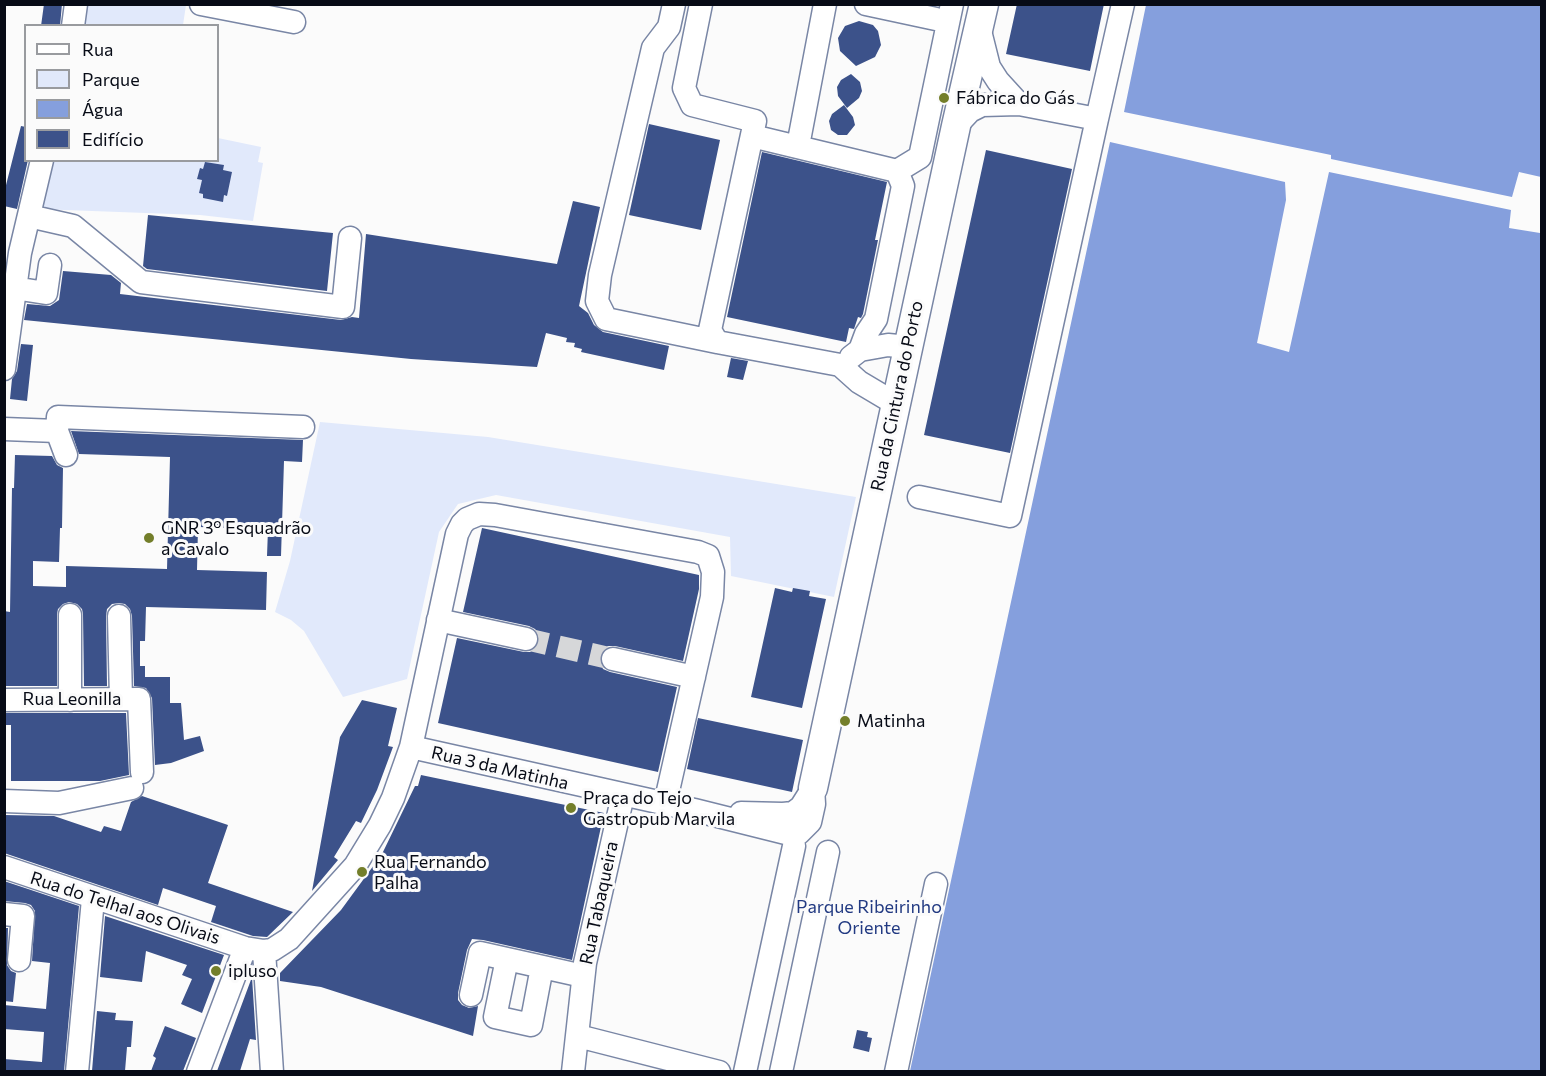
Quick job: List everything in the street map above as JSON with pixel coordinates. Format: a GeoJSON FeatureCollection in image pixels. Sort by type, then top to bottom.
{"type":"FeatureCollection","features":[{"type":"Feature","properties":{"kind":"main road","name":"Rua da Cintura do Porto"},"geometry":{"type":"LineString","coordinates":[[813,788],[982,15]]}},
{"type":"Feature","properties":{"kind":"street"},"geometry":{"type":"LineString","coordinates":[[73,24],[76,4]]}},
{"type":"Feature","properties":{"kind":"street"},"geometry":{"type":"LineString","coordinates":[[201,4],[294,22]]}},
{"type":"Feature","properties":{"kind":"street"},"geometry":{"type":"LineString","coordinates":[[674,4],[669,27],[653,48],[600,275],[597,301],[606,319],[840,365],[859,382],[896,404]]}},
{"type":"Feature","properties":{"kind":"street"},"geometry":{"type":"LineString","coordinates":[[701,4],[684,88],[692,105],[755,121],[710,330],[717,342]]}},
{"type":"Feature","properties":{"kind":"street"},"geometry":{"type":"LineString","coordinates":[[798,146],[825,4]]}},
{"type":"Feature","properties":{"kind":"street"},"geometry":{"type":"LineString","coordinates":[[752,136],[897,171],[920,157],[944,12],[866,4]]}},
{"type":"Feature","properties":{"kind":"street"},"geometry":{"type":"LineString","coordinates":[[919,497],[1010,516],[1124,4]]}},
{"type":"Feature","properties":{"kind":"street"},"geometry":{"type":"LineString","coordinates":[[982,15],[989,67],[998,81],[1019,104]]}},
{"type":"Feature","properties":{"kind":"street"},"geometry":{"type":"LineString","coordinates":[[956,126],[970,111],[982,105],[1019,104],[1097,119]]}},
{"type":"Feature","properties":{"kind":"street"},"geometry":{"type":"LineString","coordinates":[[5,360],[14,288],[42,162]]}},
{"type":"Feature","properties":{"kind":"street"},"geometry":{"type":"LineString","coordinates":[[860,350],[866,334],[876,319],[903,186],[897,171]]}},
{"type":"Feature","properties":{"kind":"street"},"geometry":{"type":"LineString","coordinates":[[29,216],[73,226],[141,282],[344,307],[350,238]]}},
{"type":"Feature","properties":{"kind":"street"},"geometry":{"type":"LineString","coordinates":[[14,288],[46,293],[50,265]]}},
{"type":"Feature","properties":{"kind":"street"},"geometry":{"type":"LineString","coordinates":[[840,365],[860,350],[888,345],[908,347]]}},
{"type":"Feature","properties":{"kind":"street"},"geometry":{"type":"LineString","coordinates":[[66,455],[57,431],[58,417],[303,427]]}},
{"type":"Feature","properties":{"kind":"street"},"geometry":{"type":"LineString","coordinates":[[4,429],[57,431]]}},
{"type":"Feature","properties":{"kind":"street"},"geometry":{"type":"LineString","coordinates":[[255,949],[272,950],[290,939],[355,866],[387,811],[411,747],[457,534],[467,519],[479,514],[698,552],[708,556],[711,561],[713,585],[665,804]]}},
{"type":"Feature","properties":{"kind":"street"},"geometry":{"type":"LineString","coordinates":[[70,615],[70,700]]}},
{"type":"Feature","properties":{"kind":"street"},"geometry":{"type":"LineString","coordinates":[[4,801],[59,803],[137,780],[130,699],[119,616]]}},
{"type":"Feature","properties":{"kind":"street"},"geometry":{"type":"LineString","coordinates":[[438,620],[525,639]]}},
{"type":"Feature","properties":{"kind":"street"},"geometry":{"type":"LineString","coordinates":[[613,659],[694,677]]}},
{"type":"Feature","properties":{"kind":"street","name":"Rua Leonilla"},"geometry":{"type":"LineString","coordinates":[[4,700],[130,699]]}},
{"type":"Feature","properties":{"kind":"street","name":"Rua 3 da Matinha"},"geometry":{"type":"LineString","coordinates":[[411,747],[694,810],[780,832],[799,833],[807,827],[812,817],[814,804],[813,788]]}},
{"type":"Feature","properties":{"kind":"street","name":"Rua Tabaqueira"},"geometry":{"type":"LineString","coordinates":[[573,1071],[583,976],[623,795]]}},
{"type":"Feature","properties":{"kind":"street"},"geometry":{"type":"LineString","coordinates":[[745,1071],[794,846]]}},
{"type":"Feature","properties":{"kind":"street"},"geometry":{"type":"LineString","coordinates":[[781,1071],[828,852]]}},
{"type":"Feature","properties":{"kind":"street","name":"Rua do Telhal aos Olivais"},"geometry":{"type":"LineString","coordinates":[[4,867],[93,899],[255,949]]}},
{"type":"Feature","properties":{"kind":"street"},"geometry":{"type":"LineString","coordinates":[[896,1071],[936,884]]}},
{"type":"Feature","properties":{"kind":"street"},"geometry":{"type":"LineString","coordinates":[[77,1071],[93,899]]}},
{"type":"Feature","properties":{"kind":"street"},"geometry":{"type":"LineString","coordinates":[[4,914],[23,916],[19,960]]}},
{"type":"Feature","properties":{"kind":"street"},"geometry":{"type":"LineString","coordinates":[[198,1071],[255,949]]}},
{"type":"Feature","properties":{"kind":"street"},"geometry":{"type":"LineString","coordinates":[[255,949],[272,1071]]}},
{"type":"Feature","properties":{"kind":"street"},"geometry":{"type":"LineString","coordinates":[[471,995],[480,953],[583,976]]}},
{"type":"Feature","properties":{"kind":"street"},"geometry":{"type":"LineString","coordinates":[[507,959],[495,1017],[531,1025],[542,967]]}},
{"type":"Feature","properties":{"kind":"street"},"geometry":{"type":"LineString","coordinates":[[578,1036],[719,1071]]}},
{"type":"Feature","properties":{"kind":"green space"},"geometry":{"type":"Polygon","coordinates":[[[83,5],[186,5],[183,24],[80,24],[83,5]]]}},
{"type":"Feature","properties":{"kind":"green space"},"geometry":{"type":"Polygon","coordinates":[[[219,138],[261,147],[258,162],[263,163],[253,221],[200,215],[38,209],[52,162],[219,162],[219,138]]]}},
{"type":"Feature","properties":{"kind":"green space"},"geometry":{"type":"Polygon","coordinates":[[[320,422],[488,437],[856,497],[834,597],[731,576],[730,537],[496,495],[458,504],[439,532],[407,679],[343,697],[304,631],[291,620],[275,612],[290,561],[320,422]]]}},
{"type":"Feature","properties":{"kind":"water"},"geometry":{"type":"Polygon","coordinates":[[[1146,5],[1541,5],[1541,177],[1519,172],[1512,197],[1331,159],[1331,155],[1124,112],[1146,5]]]}},
{"type":"Feature","properties":{"kind":"water"},"geometry":{"type":"Polygon","coordinates":[[[1110,142],[1285,182],[1286,200],[1257,343],[1289,352],[1329,172],[1511,210],[1509,228],[1540,233],[1541,228],[1541,1071],[910,1071],[1110,142]]]}},
{"type":"Feature","properties":{"kind":"building"},"geometry":{"type":"Polygon","coordinates":[[[44,4],[62,4],[60,24],[41,24],[44,4]]]}},
{"type":"Feature","properties":{"kind":"building"},"geometry":{"type":"Polygon","coordinates":[[[1017,4],[1104,4],[1090,71],[1006,54],[1017,4]]]}},
{"type":"Feature","properties":{"kind":"building"},"geometry":{"type":"Polygon","coordinates":[[[859,21],[873,25],[878,31],[881,45],[875,57],[856,66],[840,51],[838,38],[845,26],[859,21]]]}},
{"type":"Feature","properties":{"kind":"building"},"geometry":{"type":"Polygon","coordinates":[[[851,74],[860,82],[862,91],[859,98],[847,108],[838,96],[837,87],[841,80],[851,74]]]}},
{"type":"Feature","properties":{"kind":"building"},"geometry":{"type":"Polygon","coordinates":[[[844,105],[853,117],[855,125],[847,135],[838,135],[831,130],[829,121],[832,114],[844,105]]]}},
{"type":"Feature","properties":{"kind":"building"},"geometry":{"type":"Polygon","coordinates":[[[649,124],[720,140],[701,230],[629,215],[649,124]]]}},
{"type":"Feature","properties":{"kind":"building"},"geometry":{"type":"Polygon","coordinates":[[[21,126],[24,127],[24,162],[28,162],[17,209],[4,206],[4,193],[21,126]]]}},
{"type":"Feature","properties":{"kind":"building"},"geometry":{"type":"Polygon","coordinates":[[[986,150],[1072,169],[1010,453],[924,435],[986,150]]]}},
{"type":"Feature","properties":{"kind":"building"},"geometry":{"type":"Polygon","coordinates":[[[762,152],[887,182],[863,314],[861,318],[858,317],[854,329],[849,328],[846,342],[727,317],[762,152]]]}},
{"type":"Feature","properties":{"kind":"building"},"geometry":{"type":"Polygon","coordinates":[[[205,162],[224,165],[223,170],[232,172],[227,196],[224,195],[223,202],[203,198],[203,194],[199,193],[202,180],[197,179],[200,168],[203,169],[205,162]]]}},
{"type":"Feature","properties":{"kind":"building"},"geometry":{"type":"Polygon","coordinates":[[[573,201],[600,207],[579,306],[588,313],[594,325],[603,332],[669,346],[664,370],[581,352],[582,349],[574,347],[575,343],[566,342],[567,338],[546,333],[537,367],[411,359],[24,320],[27,304],[50,306],[59,300],[63,271],[111,275],[121,283],[120,294],[341,320],[359,318],[366,234],[557,264],[573,201]]]}},
{"type":"Feature","properties":{"kind":"building"},"geometry":{"type":"Polygon","coordinates":[[[148,215],[333,233],[327,291],[147,269],[143,266],[148,215]]]}},
{"type":"Feature","properties":{"kind":"building"},"geometry":{"type":"Polygon","coordinates":[[[21,344],[33,345],[27,401],[10,399],[12,379],[17,371],[21,344]]]}},
{"type":"Feature","properties":{"kind":"building"},"geometry":{"type":"Polygon","coordinates":[[[731,358],[748,361],[743,380],[727,377],[731,358]]]}},
{"type":"Feature","properties":{"kind":"building"},"geometry":{"type":"Polygon","coordinates":[[[71,431],[303,440],[302,462],[284,461],[281,556],[267,556],[268,529],[198,527],[197,570],[267,572],[266,610],[146,607],[145,641],[140,641],[140,666],[145,666],[145,677],[170,677],[170,703],[181,703],[184,740],[200,736],[204,751],[171,763],[155,765],[152,698],[146,688],[134,686],[132,616],[125,604],[112,604],[107,609],[107,686],[84,686],[83,614],[77,604],[69,602],[58,609],[57,614],[57,686],[4,686],[4,611],[10,612],[12,488],[14,488],[15,455],[52,456],[57,465],[63,468],[59,562],[33,561],[33,586],[66,587],[66,566],[167,569],[170,457],[79,454],[71,431]]]}},
{"type":"Feature","properties":{"kind":"building"},"geometry":{"type":"Polygon","coordinates":[[[482,528],[699,575],[699,589],[683,661],[615,646],[608,646],[600,657],[603,669],[610,672],[677,687],[658,772],[438,723],[457,638],[524,652],[530,652],[536,648],[539,642],[539,634],[529,626],[463,612],[482,528]]]}},
{"type":"Feature","properties":{"kind":"building"},"geometry":{"type":"Polygon","coordinates":[[[775,588],[792,592],[793,588],[810,591],[809,596],[826,599],[802,708],[751,697],[775,588]]]}},
{"type":"Feature","properties":{"kind":"building"},"geometry":{"type":"Polygon","coordinates":[[[362,700],[397,708],[388,746],[393,747],[377,790],[361,823],[356,821],[334,857],[338,860],[312,891],[340,737],[362,700]]]}},
{"type":"Feature","properties":{"kind":"building"},"geometry":{"type":"Polygon","coordinates":[[[4,713],[126,713],[129,775],[100,781],[11,781],[11,725],[4,725],[4,713]]]}},
{"type":"Feature","properties":{"kind":"building"},"geometry":{"type":"Polygon","coordinates":[[[698,718],[803,740],[792,792],[687,769],[698,718]]]}},
{"type":"Feature","properties":{"kind":"building"},"geometry":{"type":"Polygon","coordinates":[[[421,775],[604,813],[572,960],[472,939],[467,950],[458,1000],[469,1008],[478,1006],[473,1036],[321,987],[280,981],[280,973],[341,910],[382,854],[415,786],[418,786],[421,775]]]}},
{"type":"Feature","properties":{"kind":"building"},"geometry":{"type":"Polygon","coordinates":[[[142,796],[228,825],[208,883],[293,912],[267,937],[253,936],[211,922],[216,906],[163,888],[158,905],[4,853],[5,815],[54,816],[101,832],[104,826],[121,831],[131,802],[142,796]]]}},
{"type":"Feature","properties":{"kind":"building"},"geometry":{"type":"Polygon","coordinates":[[[4,881],[79,906],[64,1071],[4,1071],[4,1059],[42,1062],[44,1032],[4,1029],[4,1005],[46,1009],[50,963],[32,961],[35,911],[31,905],[25,903],[4,901],[4,881]]]}},
{"type":"Feature","properties":{"kind":"building"},"geometry":{"type":"Polygon","coordinates":[[[105,916],[224,955],[202,1013],[181,1004],[192,979],[182,975],[187,965],[146,951],[142,982],[100,977],[105,916]]]}},
{"type":"Feature","properties":{"kind":"building"},"geometry":{"type":"Polygon","coordinates":[[[4,928],[8,928],[7,965],[11,971],[16,973],[13,1002],[4,1001],[4,928]]]}},
{"type":"Feature","properties":{"kind":"building"},"geometry":{"type":"Polygon","coordinates":[[[252,977],[256,1040],[250,1039],[240,1071],[217,1071],[252,977]]]}},
{"type":"Feature","properties":{"kind":"building"},"geometry":{"type":"Polygon","coordinates":[[[97,1011],[116,1013],[115,1020],[133,1021],[131,1047],[127,1047],[125,1071],[92,1071],[97,1011]]]}},
{"type":"Feature","properties":{"kind":"building"},"geometry":{"type":"Polygon","coordinates":[[[165,1026],[196,1038],[183,1071],[151,1071],[156,1058],[153,1056],[165,1026]]]}},
{"type":"Feature","properties":{"kind":"building"},"geometry":{"type":"Polygon","coordinates":[[[857,1030],[868,1032],[867,1037],[872,1038],[869,1052],[853,1048],[857,1030]]]}},
{"type":"Feature","properties":{"kind":"tunnel"},"geometry":{"type":"LineString","coordinates":[[526,639],[613,659]]}},
{"type":"Feature","properties":{"kind":"place","name":"Fábrica do Gás"},"geometry":{"type":"Point","coordinates":[944,98]}},
{"type":"Feature","properties":{"kind":"place","name":"GNR 3º Esquadrão a Cavalo"},"geometry":{"type":"Point","coordinates":[149,538]}},
{"type":"Feature","properties":{"kind":"place","name":"Matinha"},"geometry":{"type":"Point","coordinates":[845,721]}},
{"type":"Feature","properties":{"kind":"place","name":"Praça do Tejo Gastropub Marvila"},"geometry":{"type":"Point","coordinates":[571,808]}},
{"type":"Feature","properties":{"kind":"place","name":"Rua Fernando Palha"},"geometry":{"type":"Point","coordinates":[362,872]}},
{"type":"Feature","properties":{"kind":"place","name":"ipluso"},"geometry":{"type":"Point","coordinates":[216,971]}},
{"type":"Feature","properties":{"kind":"park label","name":"Parque Ribeirinho Oriente"},"geometry":{"type":"Point","coordinates":[869,917]}}]}
